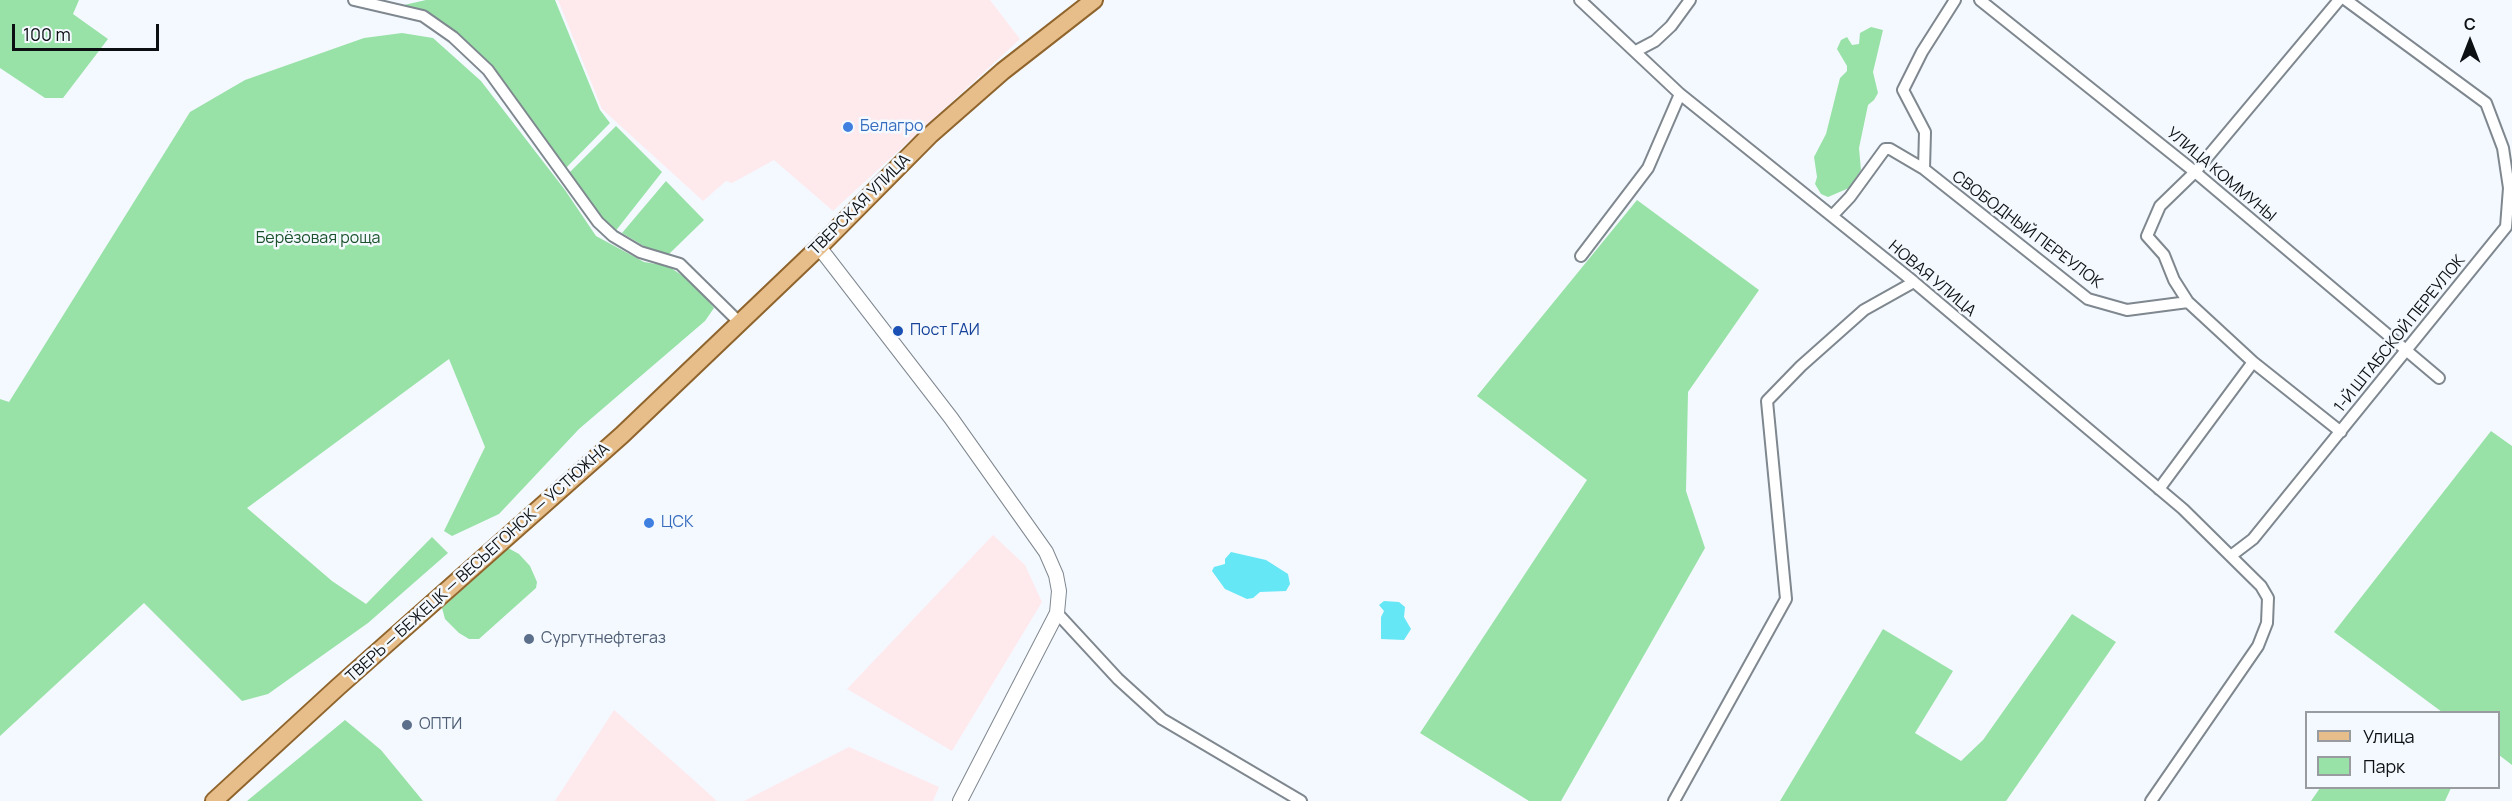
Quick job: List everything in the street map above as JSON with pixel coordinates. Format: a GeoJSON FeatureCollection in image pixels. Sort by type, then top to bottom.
{"type":"FeatureCollection","features":[{"type":"Feature","properties":{"kind":"main road","name":"ТВЕРСКАЯ УЛИЦА"},"geometry":{"type":"LineString","coordinates":[[740,323],[930,135],[1003,71],[1094,0]]}},
{"type":"Feature","properties":{"kind":"main road","name":"ТВЕРЬ — БЕЖЕЦК — ВЕСЬЕГОНСК — УСТЮЖНА"},"geometry":{"type":"LineString","coordinates":[[214,801],[338,687],[568,485],[740,323]]}},
{"type":"Feature","properties":{"kind":"street"},"geometry":{"type":"LineString","coordinates":[[354,0],[423,16],[453,37],[488,70],[598,222],[613,236],[640,252],[680,264],[740,323]]}},
{"type":"Feature","properties":{"kind":"street","name":"НОВАЯ УЛИЦА"},"geometry":{"type":"LineString","coordinates":[[1580,0],[1680,94],[1914,282],[2159,489],[2232,555],[2261,586],[2268,598],[2267,623],[2258,646],[2151,801]]}},
{"type":"Feature","properties":{"kind":"street"},"geometry":{"type":"LineString","coordinates":[[1636,51],[1655,41],[1671,26],[1690,0]]}},
{"type":"Feature","properties":{"kind":"street"},"geometry":{"type":"LineString","coordinates":[[1924,169],[1925,132],[1903,90],[1922,52],[1955,0]]}},
{"type":"Feature","properties":{"kind":"street","name":"УЛИЦА КОММУНЫ"},"geometry":{"type":"LineString","coordinates":[[1980,0],[2195,172],[2439,378]]}},
{"type":"Feature","properties":{"kind":"street"},"geometry":{"type":"LineString","coordinates":[[2339,0],[2195,172],[2160,206],[2147,236],[2164,255],[2174,280],[2188,302],[2253,362],[2341,432]]}},
{"type":"Feature","properties":{"kind":"street","name":"1-Й ШТАБСКОЙ ПЕРЕУЛОК"},"geometry":{"type":"LineString","coordinates":[[2232,555],[2253,540],[2506,227],[2510,188],[2503,148],[2486,103],[2346,0]]}},
{"type":"Feature","properties":{"kind":"street"},"geometry":{"type":"LineString","coordinates":[[1581,256],[1648,168],[1680,94]]}},
{"type":"Feature","properties":{"kind":"street","name":"СВОБОДНЫЙ ПЕРЕУЛОК"},"geometry":{"type":"LineString","coordinates":[[1832,216],[1850,197],[1885,149],[1890,149],[1924,169],[2088,299],[2127,310],[2188,302]]}},
{"type":"Feature","properties":{"kind":"street"},"geometry":{"type":"LineString","coordinates":[[819,247],[951,418],[1046,552],[1058,583],[1057,612],[960,801]]}},
{"type":"Feature","properties":{"kind":"street"},"geometry":{"type":"LineString","coordinates":[[1674,801],[1786,599],[1767,401],[1801,366],[1864,310],[1914,282]]}},
{"type":"Feature","properties":{"kind":"street"},"geometry":{"type":"LineString","coordinates":[[2159,489],[2253,362]]}},
{"type":"Feature","properties":{"kind":"street"},"geometry":{"type":"LineString","coordinates":[[1057,612],[1118,679],[1162,719],[1301,801]]}},
{"type":"Feature","properties":{"kind":"shaded area"},"geometry":{"type":"Polygon","coordinates":[[[558,0],[990,0],[1020,39],[833,211],[774,160],[732,183],[726,181],[703,201],[602,109],[558,0]]]}},
{"type":"Feature","properties":{"kind":"shaded area"},"geometry":{"type":"Polygon","coordinates":[[[993,535],[1025,565],[1042,602],[952,751],[847,689],[993,535]]]}},
{"type":"Feature","properties":{"kind":"shaded area"},"geometry":{"type":"Polygon","coordinates":[[[614,710],[687,774],[717,801],[555,801],[614,710]]]}},
{"type":"Feature","properties":{"kind":"shaded area"},"geometry":{"type":"Polygon","coordinates":[[[849,747],[939,787],[933,801],[744,801],[849,747]]]}},
{"type":"Feature","properties":{"kind":"green space"},"geometry":{"type":"Polygon","coordinates":[[[0,0],[79,0],[73,14],[108,39],[63,98],[45,98],[0,68],[0,0]]]}},
{"type":"Feature","properties":{"kind":"green space"},"geometry":{"type":"Polygon","coordinates":[[[426,0],[555,0],[600,110],[610,123],[564,170],[490,67],[426,15],[404,5],[426,0]]]}},
{"type":"Feature","properties":{"kind":"green space"},"geometry":{"type":"Polygon","coordinates":[[[1871,27],[1883,30],[1873,72],[1878,93],[1868,105],[1859,148],[1861,170],[1849,188],[1828,197],[1821,194],[1815,184],[1817,177],[1814,157],[1826,134],[1840,78],[1847,71],[1847,66],[1837,49],[1841,40],[1847,37],[1852,45],[1859,44],[1860,33],[1871,27]]]}},
{"type":"Feature","properties":{"kind":"green space","name":"Берёзовая роща"},"geometry":{"type":"Polygon","coordinates":[[[402,33],[433,38],[481,81],[565,190],[596,236],[644,262],[668,266],[695,284],[714,308],[705,321],[579,429],[499,514],[452,536],[444,531],[485,447],[449,359],[247,508],[332,581],[366,604],[432,537],[448,553],[368,623],[268,694],[242,701],[144,603],[0,736],[0,399],[9,402],[190,112],[245,80],[364,38],[402,33]]]}},
{"type":"Feature","properties":{"kind":"green space"},"geometry":{"type":"Polygon","coordinates":[[[616,126],[662,172],[614,233],[599,220],[568,174],[616,126]]]}},
{"type":"Feature","properties":{"kind":"green space"},"geometry":{"type":"Polygon","coordinates":[[[666,181],[704,220],[669,254],[647,248],[622,233],[666,181]]]}},
{"type":"Feature","properties":{"kind":"green space"},"geometry":{"type":"Polygon","coordinates":[[[1637,200],[1759,290],[1688,392],[1686,491],[1705,548],[1561,801],[1529,801],[1420,733],[1587,480],[1477,396],[1637,200]]]}},
{"type":"Feature","properties":{"kind":"green space"},"geometry":{"type":"Polygon","coordinates":[[[2491,431],[2512,446],[2512,765],[2500,756],[2500,711],[2441,711],[2334,632],[2491,431]]]}},
{"type":"Feature","properties":{"kind":"green space"},"geometry":{"type":"Polygon","coordinates":[[[508,548],[519,554],[530,566],[537,582],[536,588],[479,639],[469,639],[445,619],[442,608],[508,548]]]}},
{"type":"Feature","properties":{"kind":"green space"},"geometry":{"type":"Polygon","coordinates":[[[2072,614],[2116,642],[2006,801],[1780,801],[1883,629],[1953,671],[1915,733],[1961,761],[1983,740],[2072,614]]]}},
{"type":"Feature","properties":{"kind":"green space"},"geometry":{"type":"Polygon","coordinates":[[[345,720],[381,750],[423,801],[247,801],[345,720]]]}},
{"type":"Feature","properties":{"kind":"green space"},"geometry":{"type":"Polygon","coordinates":[[[2319,789],[2451,789],[2445,801],[2311,801],[2319,789]]]}},
{"type":"Feature","properties":{"kind":"water"},"geometry":{"type":"Polygon","coordinates":[[[1231,552],[1266,560],[1288,574],[1290,584],[1286,591],[1260,592],[1253,598],[1247,599],[1225,589],[1212,571],[1214,567],[1225,564],[1225,559],[1231,552]]]}},
{"type":"Feature","properties":{"kind":"water"},"geometry":{"type":"Polygon","coordinates":[[[1384,601],[1399,602],[1405,607],[1404,617],[1411,629],[1404,640],[1381,639],[1381,617],[1384,611],[1379,605],[1384,601]]]}},
{"type":"Feature","properties":{"kind":"place","name":"Белагро"},"geometry":{"type":"Point","coordinates":[848,127]}},
{"type":"Feature","properties":{"kind":"place","name":"Пост ГАИ"},"geometry":{"type":"Point","coordinates":[898,331]}},
{"type":"Feature","properties":{"kind":"place","name":"ЦСК"},"geometry":{"type":"Point","coordinates":[649,523]}},
{"type":"Feature","properties":{"kind":"place","name":"Сургутнефтегаз"},"geometry":{"type":"Point","coordinates":[529,639]}},
{"type":"Feature","properties":{"kind":"place","name":"ОПТИ"},"geometry":{"type":"Point","coordinates":[407,725]}}]}
